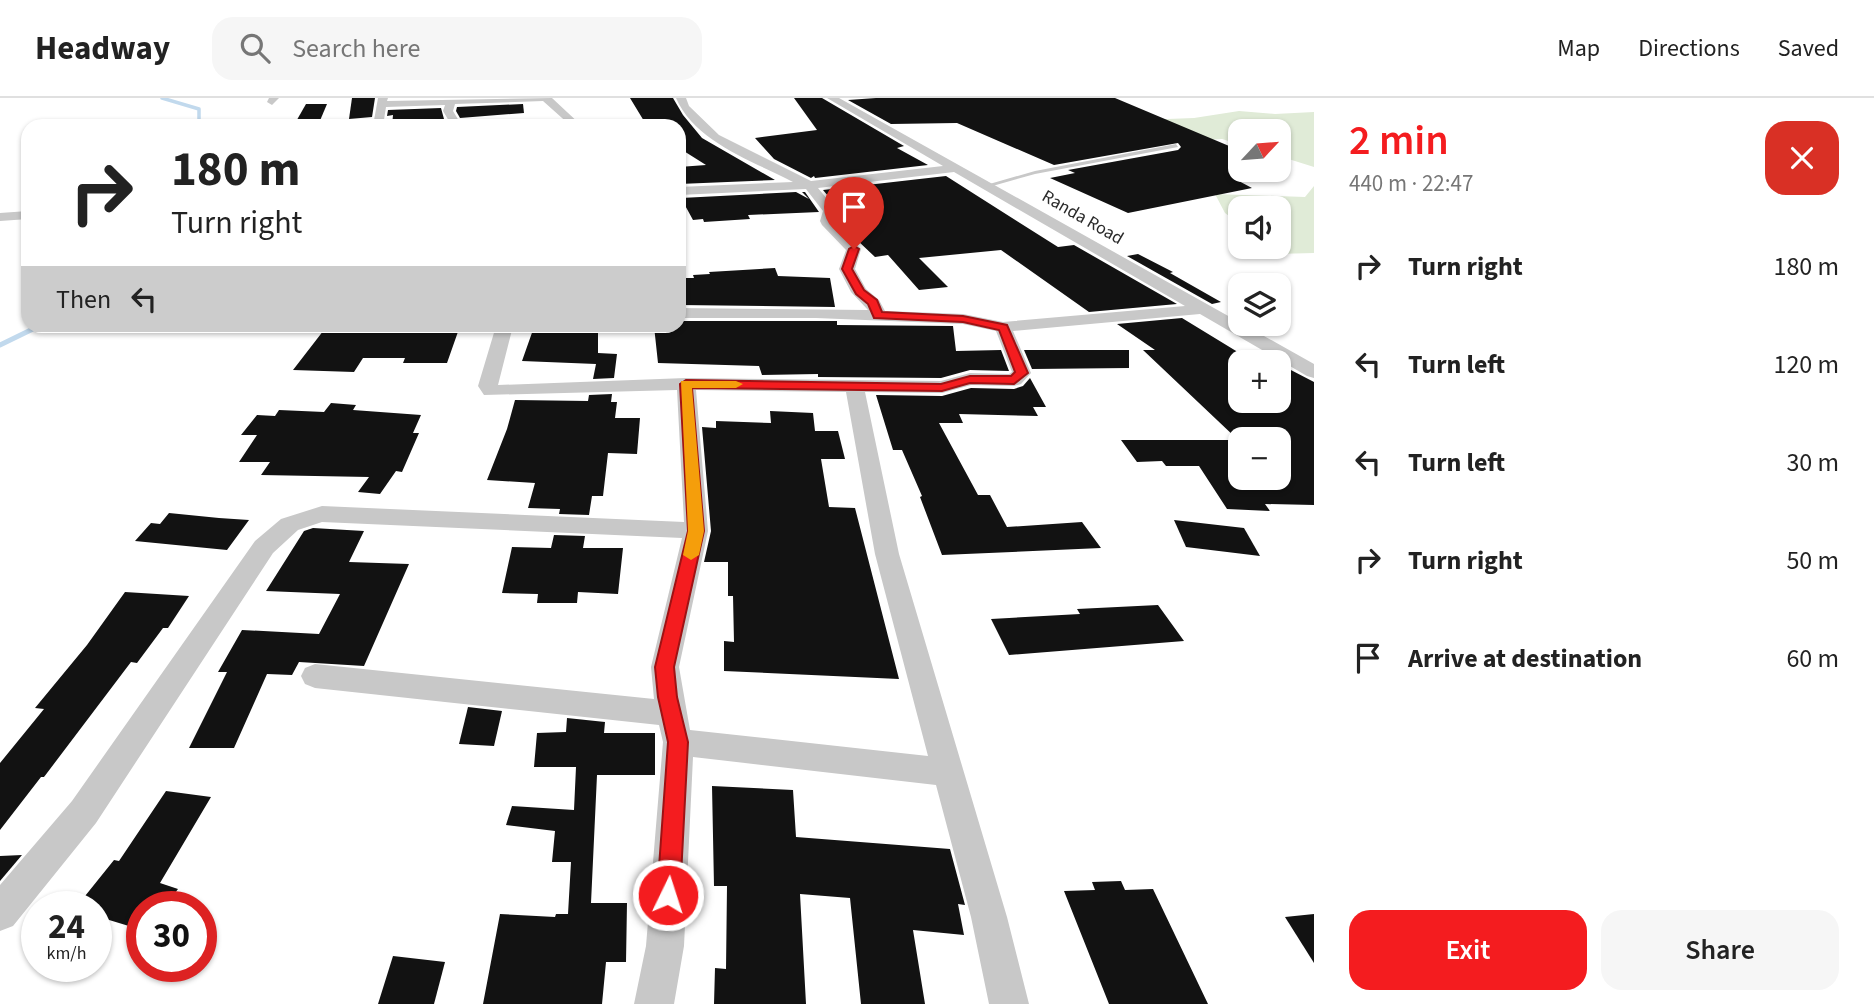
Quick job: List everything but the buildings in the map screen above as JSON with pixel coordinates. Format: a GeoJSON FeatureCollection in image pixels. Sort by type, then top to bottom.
{"type":"FeatureCollection","features":[{"type":"Feature","properties":{"kind":"street"},"geometry":{"type":"LineString","coordinates":[[379,119],[381,101],[545,98],[569,119]]}},
{"type":"Feature","properties":{"kind":"street"},"geometry":{"type":"LineString","coordinates":[[681,98],[685,107],[715,137],[808,185],[830,211],[827,221],[829,225],[854,249],[847,269],[859,292],[873,303],[878,315]]}},
{"type":"Feature","properties":{"kind":"street"},"geometry":{"type":"LineString","coordinates":[[832,98],[847,98]]}},
{"type":"Feature","properties":{"kind":"street","name":"Randa Road"},"geometry":{"type":"LineString","coordinates":[[832,98],[1314,372]]}},
{"type":"Feature","properties":{"kind":"street"},"geometry":{"type":"LineString","coordinates":[[452,100],[448,111],[453,119]]}},
{"type":"Feature","properties":{"kind":"street"},"geometry":{"type":"LineString","coordinates":[[686,191],[808,185],[958,168]]}},
{"type":"Feature","properties":{"kind":"street"},"geometry":{"type":"LineString","coordinates":[[0,217],[21,216]]}},
{"type":"Feature","properties":{"kind":"street"},"geometry":{"type":"LineString","coordinates":[[686,313],[878,315],[963,319],[1003,327],[1203,309]]}},
{"type":"Feature","properties":{"kind":"street"},"geometry":{"type":"LineString","coordinates":[[502,333],[488,386],[491,391],[686,384],[942,387],[970,380],[1018,379],[1022,373],[1003,327]]}},
{"type":"Feature","properties":{"kind":"street"},"geometry":{"type":"LineString","coordinates":[[654,1004],[665,946],[676,728],[668,697],[665,667],[696,531],[686,384]]}},
{"type":"Feature","properties":{"kind":"street"},"geometry":{"type":"LineString","coordinates":[[854,385],[887,554],[989,917],[1009,1004]]}},
{"type":"Feature","properties":{"kind":"street"},"geometry":{"type":"LineString","coordinates":[[0,914],[83,812],[264,547],[281,528],[300,518],[322,514],[696,531]]}},
{"type":"Feature","properties":{"kind":"street"},"geometry":{"type":"LineString","coordinates":[[315,676],[676,728],[948,772]]}},
{"type":"Feature","properties":{"kind":"lane"},"geometry":{"type":"LineString","coordinates":[[989,185],[1039,171],[1122,158],[1176,146]]}},
{"type":"Feature","properties":{"kind":"green space"},"geometry":{"type":"Polygon","coordinates":[[[1239,111],[1275,114],[1314,112],[1314,167],[1292,160],[1292,119],[1228,119],[1228,141],[1178,142],[1114,121],[1194,118],[1239,111]]]}},
{"type":"Feature","properties":{"kind":"green space"},"geometry":{"type":"Polygon","coordinates":[[[1314,186],[1314,253],[1291,254],[1291,197],[1305,197],[1314,186]]]}},
{"type":"Feature","properties":{"kind":"green space"},"geometry":{"type":"Polygon","coordinates":[[[1215,194],[1275,196],[1228,196],[1228,215],[1215,194]]]}},
{"type":"Feature","properties":{"kind":"waterway"},"geometry":{"type":"LineString","coordinates":[[162,98],[199,109],[199,119]]}},
{"type":"Feature","properties":{"kind":"waterway"},"geometry":{"type":"LineString","coordinates":[[0,345],[25,333]]}},
{"type":"Feature","properties":{"kind":"slow traffic"},"geometry":{"type":"LineString","coordinates":[[691,555],[696,531],[686,384],[736,384]]}},
{"type":"Feature","properties":{"kind":"route"},"geometry":{"type":"LineString","coordinates":[[668,895],[678,742],[668,697],[665,667],[696,531],[686,384],[942,387],[970,380],[1014,380],[1022,373],[1003,327],[963,319],[878,315],[873,303],[859,292],[847,269],[854,249]]}}]}
